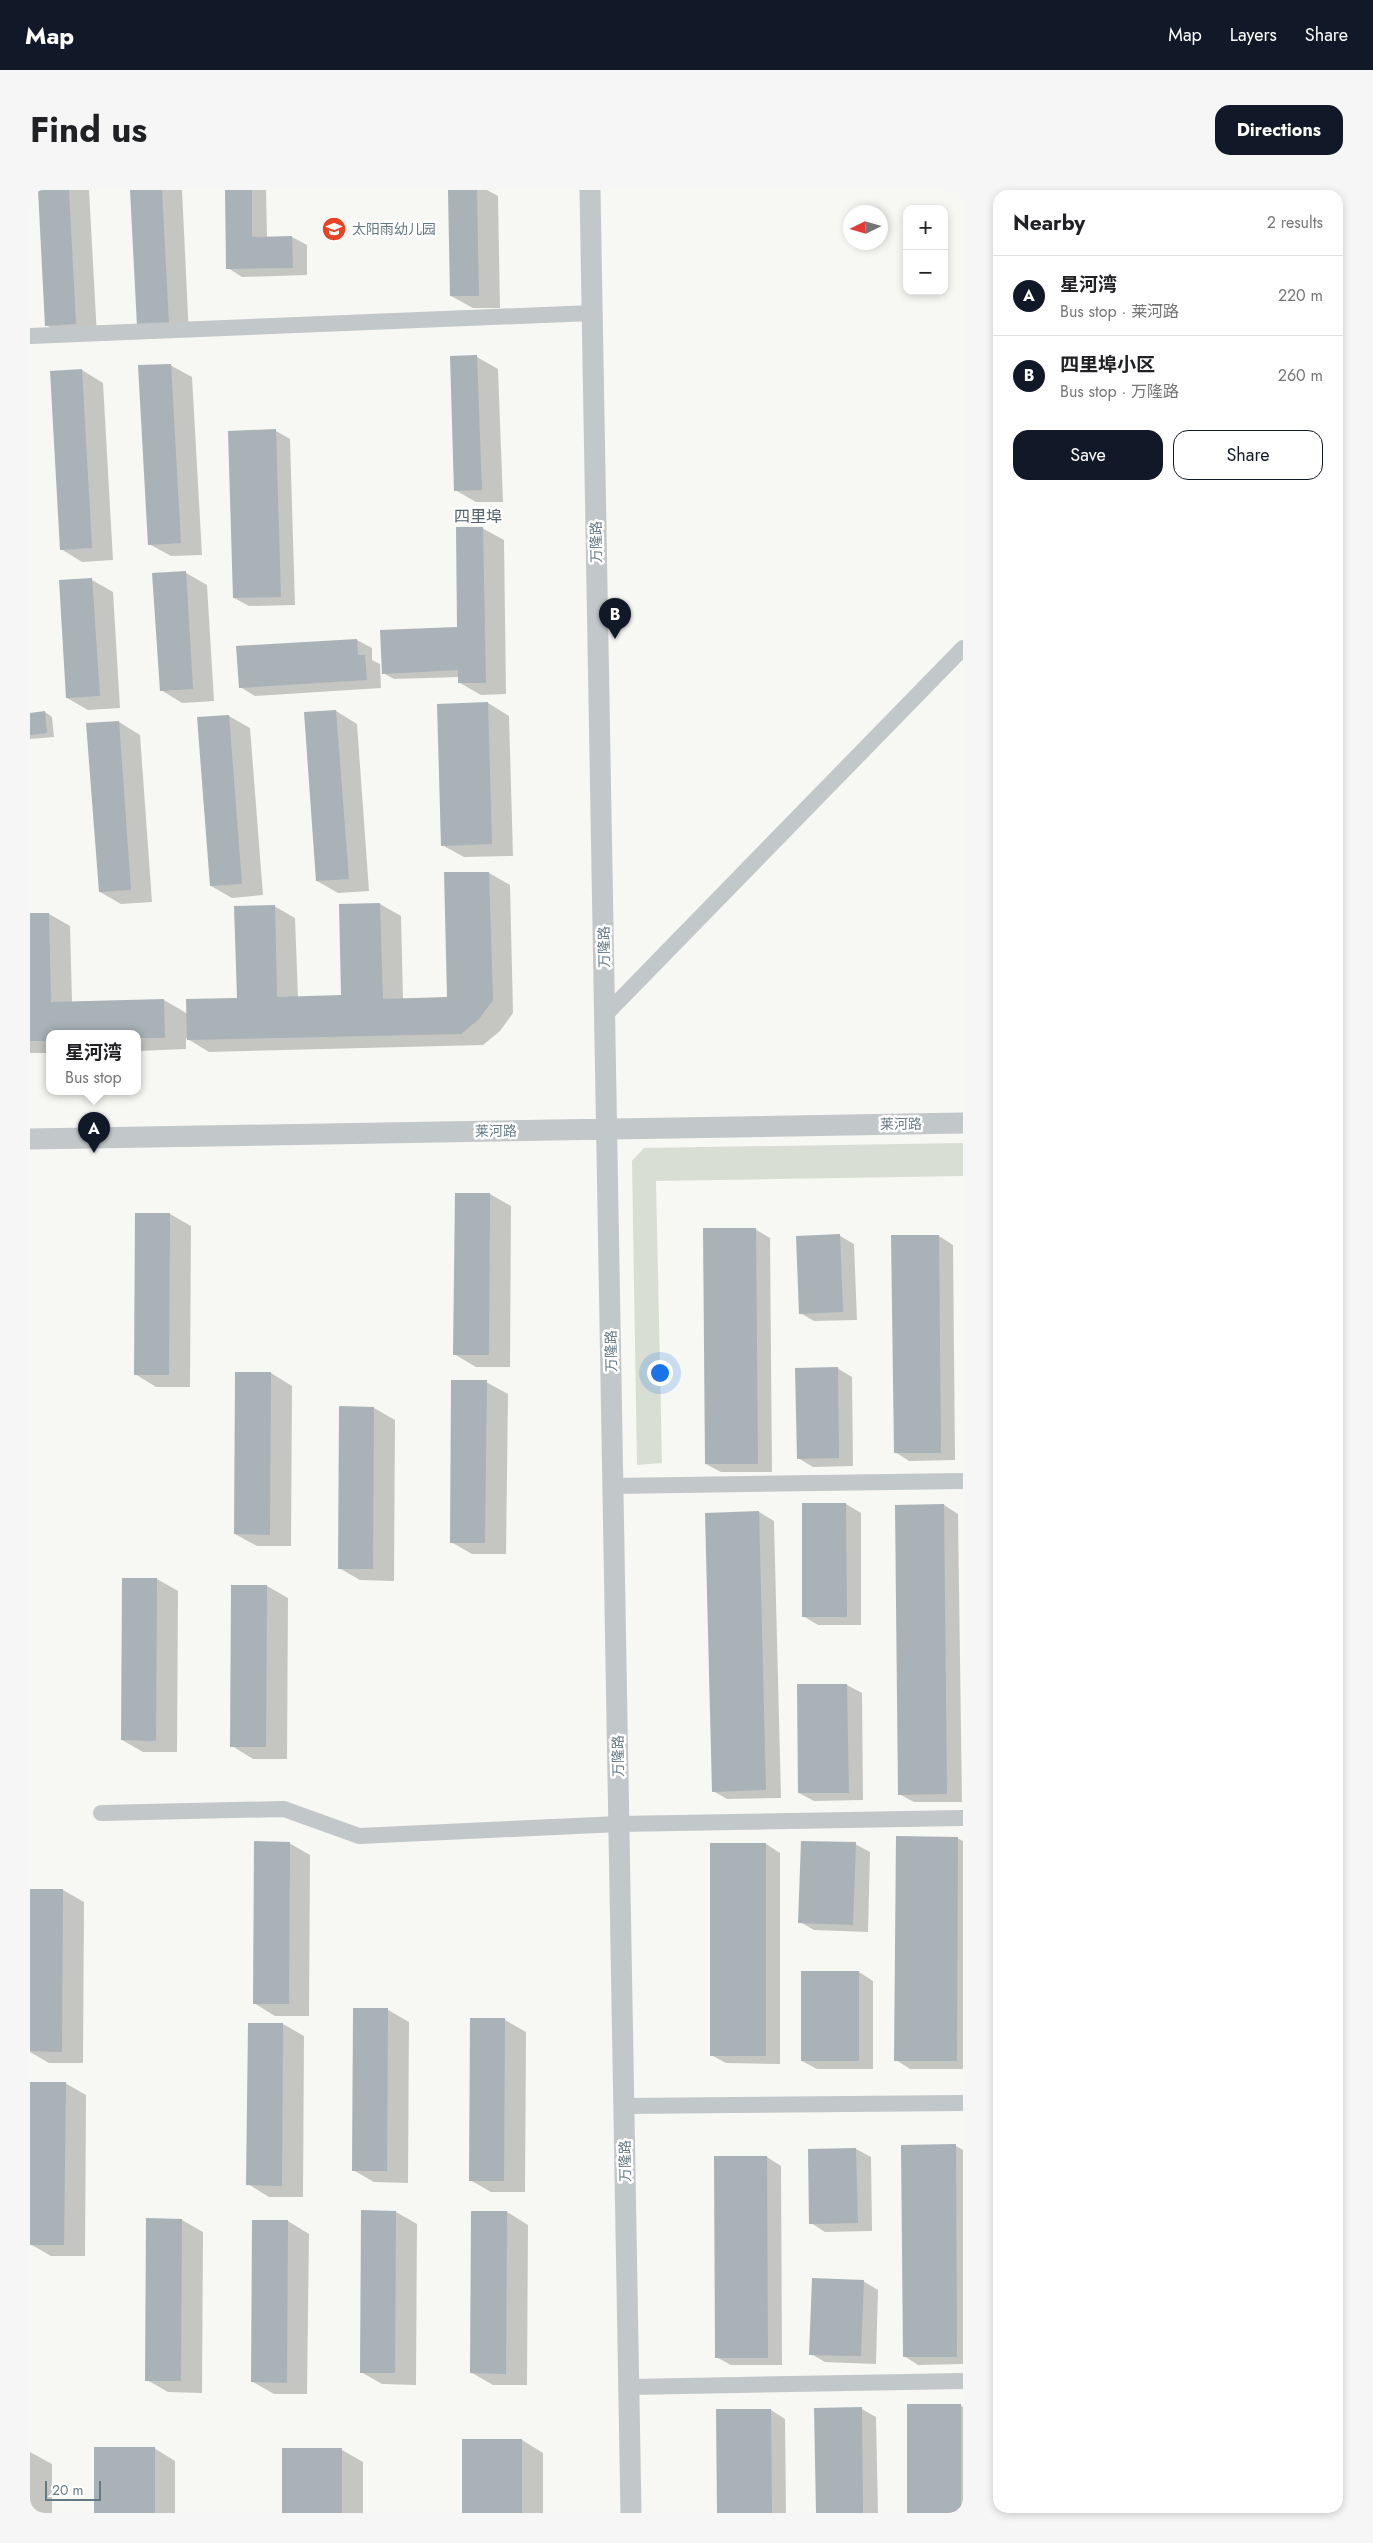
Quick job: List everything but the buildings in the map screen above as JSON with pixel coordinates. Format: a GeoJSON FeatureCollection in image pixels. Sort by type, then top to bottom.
{"type":"FeatureCollection","features":[{"type":"Feature","properties":{"kind":"street","name":"万隆路"},"geometry":{"type":"LineString","coordinates":[[590,190],[631,2513]]}},
{"type":"Feature","properties":{"kind":"street"},"geometry":{"type":"LineString","coordinates":[[30,336],[592,313]]}},
{"type":"Feature","properties":{"kind":"street"},"geometry":{"type":"LineString","coordinates":[[605,1015],[963,648]]}},
{"type":"Feature","properties":{"kind":"street","name":"莱河路"},"geometry":{"type":"LineString","coordinates":[[30,1139],[963,1124]]}},
{"type":"Feature","properties":{"kind":"street"},"geometry":{"type":"LineString","coordinates":[[613,1486],[963,1481]]}},
{"type":"Feature","properties":{"kind":"street"},"geometry":{"type":"LineString","coordinates":[[101,1813],[284,1809],[358,1836],[619,1824],[963,1818]]}},
{"type":"Feature","properties":{"kind":"street"},"geometry":{"type":"LineString","coordinates":[[624,2106],[963,2103]]}},
{"type":"Feature","properties":{"kind":"street"},"geometry":{"type":"LineString","coordinates":[[629,2387],[963,2381]]}},
{"type":"Feature","properties":{"kind":"shaded area"},"geometry":{"type":"Polygon","coordinates":[[[963,1143],[963,1176],[656,1181],[662,1463],[637,1465],[632,1161],[644,1148],[963,1143]]]}},
{"type":"Feature","properties":{"kind":"place","name":"太阳雨幼儿园"},"geometry":{"type":"Point","coordinates":[334,229]}},
{"type":"Feature","properties":{"kind":"place","name":"四里埠小区"},"geometry":{"type":"Point","coordinates":[615,639]}},
{"type":"Feature","properties":{"kind":"place","name":"星河湾"},"geometry":{"type":"Point","coordinates":[94,1153]}},
{"type":"Feature","properties":{"kind":"district","name":"四里埠"},"geometry":{"type":"Point","coordinates":[478,516]}}]}
